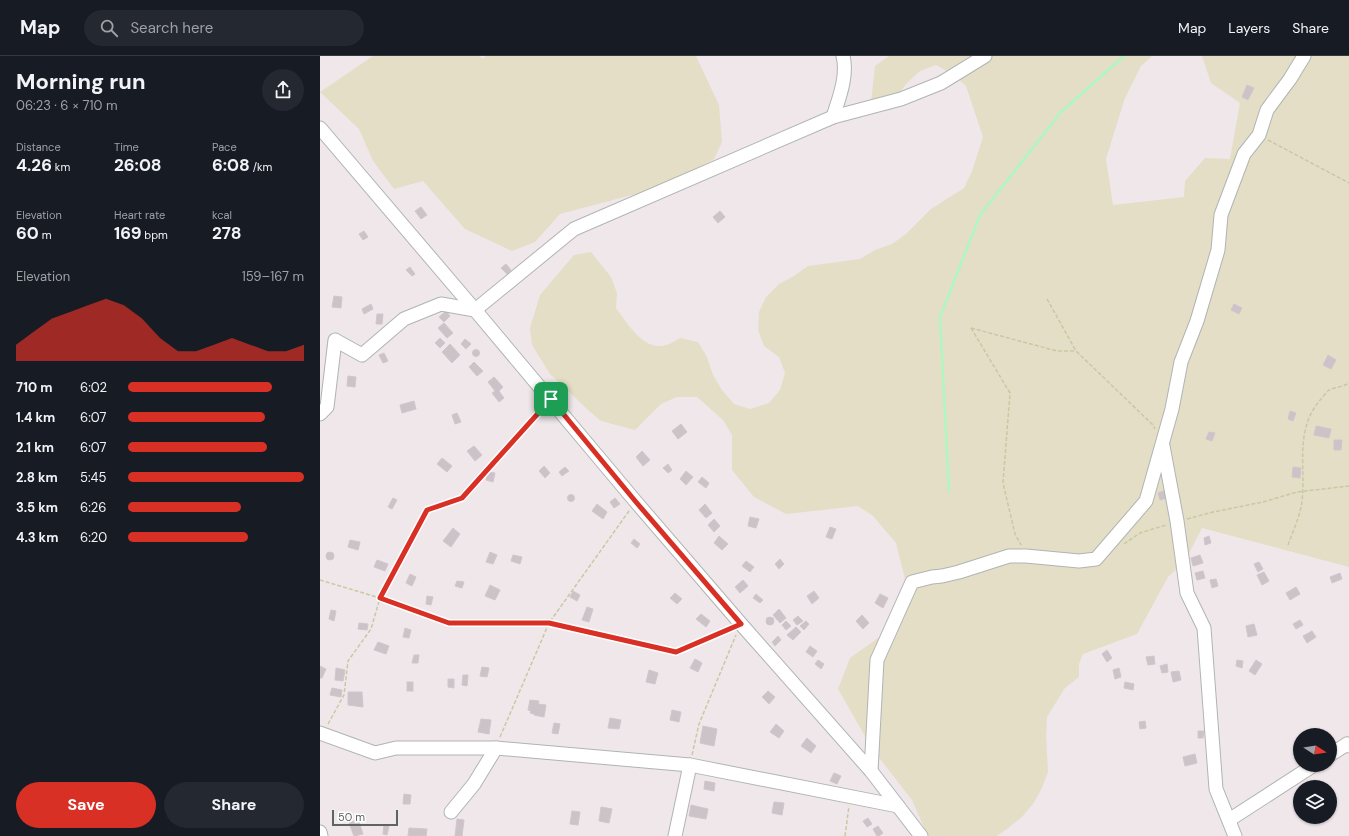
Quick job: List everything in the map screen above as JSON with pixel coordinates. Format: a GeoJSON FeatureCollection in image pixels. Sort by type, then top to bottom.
{"type":"FeatureCollection","features":[{"type":"Feature","properties":{"kind":"street"},"geometry":{"type":"LineString","coordinates":[[833,117],[840,95],[844,72],[845,65],[843,56]]}},
{"type":"Feature","properties":{"kind":"street"},"geometry":{"type":"LineString","coordinates":[[320,414],[327,407],[335,340],[362,355],[404,318],[441,304],[475,310],[574,229],[833,117],[901,99],[941,83],[985,56]]}},
{"type":"Feature","properties":{"kind":"street"},"geometry":{"type":"LineString","coordinates":[[871,771],[877,660],[912,582],[959,572],[1009,556],[1026,556],[1079,561],[1096,558],[1146,501],[1172,410],[1181,362],[1197,321],[1218,250],[1221,215],[1244,154],[1259,135],[1267,110],[1290,79],[1304,56]]}},
{"type":"Feature","properties":{"kind":"street"},"geometry":{"type":"LineString","coordinates":[[320,128],[551,399],[636,502],[871,771],[921,836]]}},
{"type":"Feature","properties":{"kind":"street"},"geometry":{"type":"LineString","coordinates":[[1162,443],[1177,522],[1187,593],[1204,628],[1216,789],[1235,836]]}},
{"type":"Feature","properties":{"kind":"street"},"geometry":{"type":"LineString","coordinates":[[321,734],[375,754],[396,748],[496,748],[690,765],[898,806]]}},
{"type":"Feature","properties":{"kind":"street"},"geometry":{"type":"LineString","coordinates":[[1337,750],[1347,744],[1349,746]]}},
{"type":"Feature","properties":{"kind":"street"},"geometry":{"type":"LineString","coordinates":[[451,812],[474,784],[496,748]]}},
{"type":"Feature","properties":{"kind":"street"},"geometry":{"type":"LineString","coordinates":[[675,836],[690,765]]}},
{"type":"Feature","properties":{"kind":"street"},"geometry":{"type":"LineString","coordinates":[[1229,820],[1303,772]]}},
{"type":"Feature","properties":{"kind":"street"},"geometry":{"type":"LineString","coordinates":[[320,832],[322,836]]}},
{"type":"Feature","properties":{"kind":"path"},"geometry":{"type":"LineString","coordinates":[[1259,135],[1349,183]]}},
{"type":"Feature","properties":{"kind":"path"},"geometry":{"type":"LineString","coordinates":[[1047,299],[1076,351],[1153,425],[1162,443]]}},
{"type":"Feature","properties":{"kind":"path"},"geometry":{"type":"LineString","coordinates":[[1026,556],[1015,534],[1003,483],[1010,393],[971,328],[1057,351],[1076,351]]}},
{"type":"Feature","properties":{"kind":"path"},"geometry":{"type":"LineString","coordinates":[[1288,545],[1302,502],[1302,446],[1306,425],[1315,407],[1329,390],[1349,383]]}},
{"type":"Feature","properties":{"kind":"path"},"geometry":{"type":"LineString","coordinates":[[321,734],[344,695],[348,661],[370,629],[380,598],[427,510],[462,498],[551,399]]}},
{"type":"Feature","properties":{"kind":"path"},"geometry":{"type":"LineString","coordinates":[[1123,545],[1140,533],[1213,512],[1263,502],[1302,491],[1349,486]]}},
{"type":"Feature","properties":{"kind":"path"},"geometry":{"type":"LineString","coordinates":[[496,748],[549,623],[636,502]]}},
{"type":"Feature","properties":{"kind":"path"},"geometry":{"type":"LineString","coordinates":[[320,580],[380,598],[449,623],[549,623],[676,652],[741,624]]}},
{"type":"Feature","properties":{"kind":"path"},"geometry":{"type":"LineString","coordinates":[[690,765],[699,724],[741,624]]}},
{"type":"Feature","properties":{"kind":"path"},"geometry":{"type":"LineString","coordinates":[[845,836],[851,796]]}},
{"type":"Feature","properties":{"kind":"shaded area"},"geometry":{"type":"Polygon","coordinates":[[[373,56],[479,56],[483,59],[486,56],[696,56],[719,105],[722,142],[714,159],[666,186],[560,214],[535,242],[512,251],[465,229],[423,181],[394,189],[373,161],[359,129],[320,92],[373,56]]]}},
{"type":"Feature","properties":{"kind":"shaded area"},"geometry":{"type":"Polygon","coordinates":[[[889,56],[1152,56],[1141,66],[1125,98],[1106,159],[1113,205],[1184,197],[1185,181],[1205,158],[1230,159],[1240,103],[1211,83],[1202,56],[1349,56],[1349,567],[1202,528],[1185,561],[1168,577],[1137,634],[1083,654],[1079,664],[1079,677],[1065,688],[1047,717],[1046,736],[1048,772],[1042,788],[1033,804],[1021,818],[997,836],[930,836],[926,832],[912,800],[873,750],[838,689],[850,658],[892,628],[900,613],[905,579],[896,543],[873,516],[858,506],[786,514],[754,497],[732,470],[732,435],[723,420],[697,397],[677,397],[661,404],[635,430],[601,421],[550,374],[532,345],[530,328],[540,295],[574,255],[591,252],[611,277],[617,293],[616,308],[637,335],[650,344],[658,346],[672,343],[680,338],[698,342],[707,357],[713,375],[722,390],[734,404],[750,409],[769,403],[780,390],[785,373],[779,357],[764,346],[758,330],[759,312],[766,297],[779,284],[808,266],[860,259],[875,250],[892,244],[906,234],[931,209],[964,188],[972,171],[983,137],[966,86],[954,75],[936,65],[920,71],[907,83],[896,97],[871,102],[875,66],[889,56]]]}},
{"type":"Feature","properties":{"kind":"building"},"geometry":{"type":"Polygon","coordinates":[[[1247,85],[1254,88],[1248,100],[1242,97],[1247,85]]]}},
{"type":"Feature","properties":{"kind":"building"},"geometry":{"type":"Polygon","coordinates":[[[421,207],[427,215],[421,219],[415,211],[421,207]]]}},
{"type":"Feature","properties":{"kind":"building"},"geometry":{"type":"Polygon","coordinates":[[[720,211],[725,217],[718,223],[713,217],[720,211]]]}},
{"type":"Feature","properties":{"kind":"building"},"geometry":{"type":"Polygon","coordinates":[[[364,231],[368,237],[363,240],[359,234],[364,231]]]}},
{"type":"Feature","properties":{"kind":"building"},"geometry":{"type":"Polygon","coordinates":[[[506,264],[511,270],[507,274],[501,268],[506,264]]]}},
{"type":"Feature","properties":{"kind":"building"},"geometry":{"type":"Polygon","coordinates":[[[410,267],[415,274],[412,276],[406,270],[410,267]]]}},
{"type":"Feature","properties":{"kind":"building"},"geometry":{"type":"Polygon","coordinates":[[[334,296],[342,297],[341,308],[332,307],[334,296]]]}},
{"type":"Feature","properties":{"kind":"building"},"geometry":{"type":"Polygon","coordinates":[[[371,304],[373,309],[364,314],[362,309],[371,304]]]}},
{"type":"Feature","properties":{"kind":"building"},"geometry":{"type":"Polygon","coordinates":[[[1234,304],[1242,308],[1239,314],[1231,310],[1234,304]]]}},
{"type":"Feature","properties":{"kind":"building"},"geometry":{"type":"Polygon","coordinates":[[[446,311],[450,316],[444,322],[439,317],[446,311]]]}},
{"type":"Feature","properties":{"kind":"building"},"geometry":{"type":"Polygon","coordinates":[[[377,314],[383,314],[382,324],[376,324],[377,314]]]}},
{"type":"Feature","properties":{"kind":"building"},"geometry":{"type":"Polygon","coordinates":[[[444,323],[453,333],[447,338],[438,328],[444,323]]]}},
{"type":"Feature","properties":{"kind":"building"},"geometry":{"type":"Polygon","coordinates":[[[440,338],[445,343],[440,348],[435,343],[440,338]]]}},
{"type":"Feature","properties":{"kind":"building"},"geometry":{"type":"Polygon","coordinates":[[[465,339],[471,344],[466,349],[461,344],[465,339]]]}},
{"type":"Feature","properties":{"kind":"building"},"geometry":{"type":"Polygon","coordinates":[[[450,344],[460,355],[452,363],[442,352],[450,344]]]}},
{"type":"Feature","properties":{"kind":"building"},"geometry":{"type":"Polygon","coordinates":[[[476,349],[479,350],[479,356],[476,357],[473,356],[472,353],[473,350],[476,349]]]}},
{"type":"Feature","properties":{"kind":"building"},"geometry":{"type":"Polygon","coordinates":[[[384,353],[388,361],[383,363],[379,355],[384,353]]]}},
{"type":"Feature","properties":{"kind":"building"},"geometry":{"type":"Polygon","coordinates":[[[1328,355],[1336,360],[1331,369],[1323,365],[1328,355]]]}},
{"type":"Feature","properties":{"kind":"building"},"geometry":{"type":"Polygon","coordinates":[[[474,362],[483,371],[477,376],[469,367],[474,362]]]}},
{"type":"Feature","properties":{"kind":"building"},"geometry":{"type":"Polygon","coordinates":[[[348,376],[356,377],[355,387],[347,386],[348,376]]]}},
{"type":"Feature","properties":{"kind":"building"},"geometry":{"type":"Polygon","coordinates":[[[494,377],[503,387],[499,391],[504,398],[499,402],[492,393],[495,391],[488,382],[494,377]]]}},
{"type":"Feature","properties":{"kind":"building"},"geometry":{"type":"Polygon","coordinates":[[[414,401],[416,409],[402,413],[400,405],[414,401]]]}},
{"type":"Feature","properties":{"kind":"building"},"geometry":{"type":"Polygon","coordinates":[[[1290,411],[1296,413],[1293,421],[1288,419],[1290,411]]]}},
{"type":"Feature","properties":{"kind":"building"},"geometry":{"type":"Polygon","coordinates":[[[457,413],[461,422],[455,424],[452,415],[457,413]]]}},
{"type":"Feature","properties":{"kind":"building"},"geometry":{"type":"Polygon","coordinates":[[[681,424],[687,432],[678,439],[672,431],[681,424]]]}},
{"type":"Feature","properties":{"kind":"building"},"geometry":{"type":"Polygon","coordinates":[[[1316,426],[1331,429],[1329,438],[1314,435],[1316,426]]]}},
{"type":"Feature","properties":{"kind":"building"},"geometry":{"type":"Polygon","coordinates":[[[1209,432],[1215,433],[1212,441],[1206,439],[1209,432]]]}},
{"type":"Feature","properties":{"kind":"building"},"geometry":{"type":"Polygon","coordinates":[[[1334,440],[1342,440],[1341,450],[1334,450],[1334,440]]]}},
{"type":"Feature","properties":{"kind":"building"},"geometry":{"type":"Polygon","coordinates":[[[474,446],[482,455],[475,461],[467,451],[474,446]]]}},
{"type":"Feature","properties":{"kind":"building"},"geometry":{"type":"Polygon","coordinates":[[[642,451],[650,460],[643,466],[636,457],[642,451]]]}},
{"type":"Feature","properties":{"kind":"building"},"geometry":{"type":"Polygon","coordinates":[[[442,458],[452,466],[447,472],[437,464],[442,458]]]}},
{"type":"Feature","properties":{"kind":"building"},"geometry":{"type":"Polygon","coordinates":[[[668,464],[672,470],[668,473],[663,468],[668,464]]]}},
{"type":"Feature","properties":{"kind":"building"},"geometry":{"type":"Polygon","coordinates":[[[544,466],[550,473],[545,478],[539,471],[544,466]]]}},
{"type":"Feature","properties":{"kind":"building"},"geometry":{"type":"Polygon","coordinates":[[[565,467],[569,471],[562,476],[559,472],[565,467]]]}},
{"type":"Feature","properties":{"kind":"building"},"geometry":{"type":"Polygon","coordinates":[[[1293,467],[1301,468],[1300,478],[1292,477],[1293,467]]]}},
{"type":"Feature","properties":{"kind":"building"},"geometry":{"type":"Polygon","coordinates":[[[686,471],[693,477],[686,485],[680,479],[686,471]]]}},
{"type":"Feature","properties":{"kind":"building"},"geometry":{"type":"Polygon","coordinates":[[[488,472],[495,473],[493,482],[486,480],[488,472]]]}},
{"type":"Feature","properties":{"kind":"building"},"geometry":{"type":"Polygon","coordinates":[[[702,477],[709,483],[706,488],[698,482],[702,477]]]}},
{"type":"Feature","properties":{"kind":"building"},"geometry":{"type":"Polygon","coordinates":[[[1164,491],[1167,498],[1160,500],[1158,493],[1164,491]]]}},
{"type":"Feature","properties":{"kind":"building"},"geometry":{"type":"Polygon","coordinates":[[[571,494],[574,495],[574,501],[571,502],[568,501],[567,498],[568,495],[571,494]]]}},
{"type":"Feature","properties":{"kind":"building"},"geometry":{"type":"Polygon","coordinates":[[[393,498],[397,500],[392,509],[388,507],[393,498]]]}},
{"type":"Feature","properties":{"kind":"building"},"geometry":{"type":"Polygon","coordinates":[[[615,498],[620,504],[614,508],[610,502],[615,498]]]}},
{"type":"Feature","properties":{"kind":"building"},"geometry":{"type":"Polygon","coordinates":[[[597,504],[607,512],[603,519],[592,511],[597,504]]]}},
{"type":"Feature","properties":{"kind":"building"},"geometry":{"type":"Polygon","coordinates":[[[705,504],[712,513],[706,518],[699,510],[705,504]]]}},
{"type":"Feature","properties":{"kind":"building"},"geometry":{"type":"Polygon","coordinates":[[[750,517],[759,519],[756,528],[748,526],[750,517]]]}},
{"type":"Feature","properties":{"kind":"building"},"geometry":{"type":"Polygon","coordinates":[[[714,519],[720,526],[714,532],[708,525],[714,519]]]}},
{"type":"Feature","properties":{"kind":"building"},"geometry":{"type":"Polygon","coordinates":[[[830,527],[836,529],[832,539],[826,537],[830,527]]]}},
{"type":"Feature","properties":{"kind":"building"},"geometry":{"type":"Polygon","coordinates":[[[453,528],[460,534],[451,547],[443,541],[453,528]]]}},
{"type":"Feature","properties":{"kind":"building"},"geometry":{"type":"Polygon","coordinates":[[[719,536],[728,544],[722,550],[714,543],[719,536]]]}},
{"type":"Feature","properties":{"kind":"building"},"geometry":{"type":"Polygon","coordinates":[[[1209,536],[1211,543],[1205,545],[1204,538],[1209,536]]]}},
{"type":"Feature","properties":{"kind":"building"},"geometry":{"type":"Polygon","coordinates":[[[634,539],[640,544],[637,548],[631,543],[634,539]]]}},
{"type":"Feature","properties":{"kind":"building"},"geometry":{"type":"Polygon","coordinates":[[[350,540],[360,542],[358,550],[348,547],[350,540]]]}},
{"type":"Feature","properties":{"kind":"building"},"geometry":{"type":"Polygon","coordinates":[[[330,552],[333,553],[333,559],[330,560],[327,559],[326,556],[327,553],[330,552]]]}},
{"type":"Feature","properties":{"kind":"building"},"geometry":{"type":"Polygon","coordinates":[[[490,552],[497,555],[493,564],[486,562],[490,552]]]}},
{"type":"Feature","properties":{"kind":"building"},"geometry":{"type":"Polygon","coordinates":[[[513,555],[522,557],[520,564],[511,561],[513,555]]]}},
{"type":"Feature","properties":{"kind":"building"},"geometry":{"type":"Polygon","coordinates":[[[1200,555],[1203,563],[1193,566],[1191,558],[1200,555]]]}},
{"type":"Feature","properties":{"kind":"building"},"geometry":{"type":"Polygon","coordinates":[[[780,559],[784,564],[779,569],[775,564],[780,559]]]}},
{"type":"Feature","properties":{"kind":"building"},"geometry":{"type":"Polygon","coordinates":[[[377,560],[388,564],[385,571],[374,567],[377,560]]]}},
{"type":"Feature","properties":{"kind":"building"},"geometry":{"type":"Polygon","coordinates":[[[746,561],[754,567],[750,572],[742,566],[746,561]]]}},
{"type":"Feature","properties":{"kind":"building"},"geometry":{"type":"Polygon","coordinates":[[[1259,562],[1263,569],[1258,572],[1254,564],[1259,562]]]}},
{"type":"Feature","properties":{"kind":"building"},"geometry":{"type":"Polygon","coordinates":[[[1203,571],[1205,578],[1197,580],[1195,573],[1203,571]]]}},
{"type":"Feature","properties":{"kind":"building"},"geometry":{"type":"Polygon","coordinates":[[[1264,572],[1269,581],[1262,585],[1257,575],[1264,572]]]}},
{"type":"Feature","properties":{"kind":"building"},"geometry":{"type":"Polygon","coordinates":[[[1340,573],[1342,579],[1332,583],[1330,577],[1340,573]]]}},
{"type":"Feature","properties":{"kind":"building"},"geometry":{"type":"Polygon","coordinates":[[[410,574],[416,577],[412,586],[406,583],[410,574]]]}},
{"type":"Feature","properties":{"kind":"building"},"geometry":{"type":"Polygon","coordinates":[[[1216,579],[1218,586],[1212,588],[1210,580],[1216,579]]]}},
{"type":"Feature","properties":{"kind":"building"},"geometry":{"type":"Polygon","coordinates":[[[743,580],[748,586],[740,593],[735,587],[743,580]]]}},
{"type":"Feature","properties":{"kind":"building"},"geometry":{"type":"Polygon","coordinates":[[[457,581],[464,582],[462,588],[455,586],[457,581]]]}},
{"type":"Feature","properties":{"kind":"building"},"geometry":{"type":"Polygon","coordinates":[[[490,585],[500,590],[495,600],[485,596],[490,585]]]}},
{"type":"Feature","properties":{"kind":"building"},"geometry":{"type":"Polygon","coordinates":[[[1296,587],[1300,594],[1290,600],[1286,593],[1296,587]]]}},
{"type":"Feature","properties":{"kind":"building"},"geometry":{"type":"Polygon","coordinates":[[[573,591],[580,595],[577,601],[570,597],[573,591]]]}},
{"type":"Feature","properties":{"kind":"building"},"geometry":{"type":"Polygon","coordinates":[[[814,591],[819,598],[812,604],[807,596],[814,591]]]}},
{"type":"Feature","properties":{"kind":"building"},"geometry":{"type":"Polygon","coordinates":[[[675,593],[682,599],[677,604],[670,598],[675,593]]]}},
{"type":"Feature","properties":{"kind":"building"},"geometry":{"type":"Polygon","coordinates":[[[756,594],[763,600],[760,603],[753,598],[756,594]]]}},
{"type":"Feature","properties":{"kind":"building"},"geometry":{"type":"Polygon","coordinates":[[[880,594],[888,598],[883,608],[875,603],[880,594]]]}},
{"type":"Feature","properties":{"kind":"building"},"geometry":{"type":"Polygon","coordinates":[[[427,596],[433,597],[431,605],[426,604],[427,596]]]}},
{"type":"Feature","properties":{"kind":"building"},"geometry":{"type":"Polygon","coordinates":[[[587,607],[593,609],[589,622],[582,620],[587,607]]]}},
{"type":"Feature","properties":{"kind":"building"},"geometry":{"type":"Polygon","coordinates":[[[779,609],[786,618],[780,623],[773,615],[779,609]]]}},
{"type":"Feature","properties":{"kind":"building"},"geometry":{"type":"Polygon","coordinates":[[[331,610],[336,611],[334,621],[329,619],[331,610]]]}},
{"type":"Feature","properties":{"kind":"building"},"geometry":{"type":"Polygon","coordinates":[[[701,614],[710,621],[706,627],[696,619],[701,614]]]}},
{"type":"Feature","properties":{"kind":"building"},"geometry":{"type":"Polygon","coordinates":[[[862,615],[869,623],[863,629],[856,621],[862,615]]]}},
{"type":"Feature","properties":{"kind":"building"},"geometry":{"type":"Polygon","coordinates":[[[798,616],[803,621],[797,625],[793,620],[798,616]]]}},
{"type":"Feature","properties":{"kind":"building"},"geometry":{"type":"Polygon","coordinates":[[[770,617],[773,618],[773,624],[770,625],[767,624],[766,621],[767,618],[770,617]]]}},
{"type":"Feature","properties":{"kind":"building"},"geometry":{"type":"Polygon","coordinates":[[[1300,620],[1303,625],[1296,629],[1293,624],[1300,620]]]}},
{"type":"Feature","properties":{"kind":"building"},"geometry":{"type":"Polygon","coordinates":[[[786,621],[791,626],[786,630],[782,625],[786,621]]]}},
{"type":"Feature","properties":{"kind":"building"},"geometry":{"type":"Polygon","coordinates":[[[806,621],[809,624],[804,630],[800,626],[806,621]]]}},
{"type":"Feature","properties":{"kind":"building"},"geometry":{"type":"Polygon","coordinates":[[[359,623],[368,624],[367,630],[358,629],[359,623]]]}},
{"type":"Feature","properties":{"kind":"building"},"geometry":{"type":"Polygon","coordinates":[[[1254,624],[1257,635],[1248,637],[1246,626],[1254,624]]]}},
{"type":"Feature","properties":{"kind":"building"},"geometry":{"type":"Polygon","coordinates":[[[796,627],[801,632],[793,640],[787,635],[796,627]]]}},
{"type":"Feature","properties":{"kind":"building"},"geometry":{"type":"Polygon","coordinates":[[[405,628],[411,630],[409,638],[403,637],[405,628]]]}},
{"type":"Feature","properties":{"kind":"building"},"geometry":{"type":"Polygon","coordinates":[[[1312,631],[1316,637],[1307,643],[1303,636],[1312,631]]]}},
{"type":"Feature","properties":{"kind":"building"},"geometry":{"type":"Polygon","coordinates":[[[778,636],[781,640],[775,646],[772,642],[778,636]]]}},
{"type":"Feature","properties":{"kind":"building"},"geometry":{"type":"Polygon","coordinates":[[[378,642],[389,646],[386,654],[374,650],[378,642]]]}},
{"type":"Feature","properties":{"kind":"building"},"geometry":{"type":"Polygon","coordinates":[[[810,646],[817,651],[813,657],[806,652],[810,646]]]}},
{"type":"Feature","properties":{"kind":"building"},"geometry":{"type":"Polygon","coordinates":[[[1107,650],[1112,658],[1107,662],[1102,654],[1107,650]]]}},
{"type":"Feature","properties":{"kind":"building"},"geometry":{"type":"Polygon","coordinates":[[[414,655],[419,655],[418,663],[412,663],[414,655]]]}},
{"type":"Feature","properties":{"kind":"building"},"geometry":{"type":"Polygon","coordinates":[[[1154,656],[1155,664],[1148,665],[1146,657],[1154,656]]]}},
{"type":"Feature","properties":{"kind":"building"},"geometry":{"type":"Polygon","coordinates":[[[695,659],[702,663],[698,672],[690,668],[695,659]]]}},
{"type":"Feature","properties":{"kind":"building"},"geometry":{"type":"Polygon","coordinates":[[[818,660],[824,664],[821,669],[815,664],[818,660]]]}},
{"type":"Feature","properties":{"kind":"building"},"geometry":{"type":"Polygon","coordinates":[[[1237,660],[1243,661],[1242,668],[1236,666],[1237,660]]]}},
{"type":"Feature","properties":{"kind":"building"},"geometry":{"type":"Polygon","coordinates":[[[1256,660],[1262,664],[1255,675],[1249,671],[1256,660]]]}},
{"type":"Feature","properties":{"kind":"building"},"geometry":{"type":"Polygon","coordinates":[[[1167,664],[1168,672],[1162,673],[1160,666],[1167,664]]]}},
{"type":"Feature","properties":{"kind":"building"},"geometry":{"type":"Polygon","coordinates":[[[320,666],[326,669],[322,678],[320,678],[320,666]]]}},
{"type":"Feature","properties":{"kind":"building"},"geometry":{"type":"Polygon","coordinates":[[[482,667],[489,668],[487,677],[480,676],[482,667]]]}},
{"type":"Feature","properties":{"kind":"building"},"geometry":{"type":"Polygon","coordinates":[[[336,668],[345,670],[343,681],[335,680],[336,668]]]}},
{"type":"Feature","properties":{"kind":"building"},"geometry":{"type":"Polygon","coordinates":[[[1119,668],[1121,677],[1115,679],[1113,670],[1119,668]]]}},
{"type":"Feature","properties":{"kind":"building"},"geometry":{"type":"Polygon","coordinates":[[[649,670],[658,673],[655,684],[646,682],[649,670]]]}},
{"type":"Feature","properties":{"kind":"building"},"geometry":{"type":"Polygon","coordinates":[[[1179,671],[1181,680],[1173,682],[1171,672],[1179,671]]]}},
{"type":"Feature","properties":{"kind":"building"},"geometry":{"type":"Polygon","coordinates":[[[463,675],[468,675],[467,686],[462,685],[463,675]]]}},
{"type":"Feature","properties":{"kind":"building"},"geometry":{"type":"Polygon","coordinates":[[[448,679],[454,679],[454,688],[448,687],[448,679]]]}},
{"type":"Feature","properties":{"kind":"building"},"geometry":{"type":"Polygon","coordinates":[[[407,682],[413,682],[413,691],[407,691],[407,682]]]}},
{"type":"Feature","properties":{"kind":"building"},"geometry":{"type":"Polygon","coordinates":[[[1125,682],[1134,684],[1133,690],[1124,688],[1125,682]]]}},
{"type":"Feature","properties":{"kind":"building"},"geometry":{"type":"Polygon","coordinates":[[[332,688],[342,690],[341,697],[330,695],[332,688]]]}},
{"type":"Feature","properties":{"kind":"building"},"geometry":{"type":"Polygon","coordinates":[[[768,691],[775,697],[769,704],[762,697],[768,691]]]}},
{"type":"Feature","properties":{"kind":"building"},"geometry":{"type":"Polygon","coordinates":[[[348,692],[362,692],[363,707],[348,705],[348,692]]]}},
{"type":"Feature","properties":{"kind":"building"},"geometry":{"type":"Polygon","coordinates":[[[530,700],[539,701],[538,704],[546,705],[544,717],[530,713],[531,711],[528,710],[530,700]]]}},
{"type":"Feature","properties":{"kind":"building"},"geometry":{"type":"Polygon","coordinates":[[[672,710],[681,712],[679,722],[670,720],[672,710]]]}},
{"type":"Feature","properties":{"kind":"building"},"geometry":{"type":"Polygon","coordinates":[[[610,718],[621,720],[619,729],[608,728],[610,718]]]}},
{"type":"Feature","properties":{"kind":"building"},"geometry":{"type":"Polygon","coordinates":[[[481,719],[491,720],[489,734],[478,732],[481,719]]]}},
{"type":"Feature","properties":{"kind":"building"},"geometry":{"type":"Polygon","coordinates":[[[1145,721],[1146,728],[1140,729],[1139,722],[1145,721]]]}},
{"type":"Feature","properties":{"kind":"building"},"geometry":{"type":"Polygon","coordinates":[[[554,723],[560,724],[558,734],[552,733],[554,723]]]}},
{"type":"Feature","properties":{"kind":"building"},"geometry":{"type":"Polygon","coordinates":[[[776,724],[784,731],[779,738],[770,732],[776,724]]]}},
{"type":"Feature","properties":{"kind":"building"},"geometry":{"type":"Polygon","coordinates":[[[703,726],[717,729],[714,746],[700,743],[703,726]]]}},
{"type":"Feature","properties":{"kind":"building"},"geometry":{"type":"Polygon","coordinates":[[[1198,731],[1204,731],[1203,738],[1198,738],[1198,731]]]}},
{"type":"Feature","properties":{"kind":"building"},"geometry":{"type":"Polygon","coordinates":[[[807,738],[816,746],[811,753],[801,746],[807,738]]]}},
{"type":"Feature","properties":{"kind":"building"},"geometry":{"type":"Polygon","coordinates":[[[1195,754],[1197,763],[1185,766],[1183,757],[1195,754]]]}},
{"type":"Feature","properties":{"kind":"building"},"geometry":{"type":"Polygon","coordinates":[[[834,773],[841,776],[837,784],[830,781],[834,773]]]}},
{"type":"Feature","properties":{"kind":"building"},"geometry":{"type":"Polygon","coordinates":[[[705,781],[715,783],[714,791],[704,789],[705,781]]]}},
{"type":"Feature","properties":{"kind":"building"},"geometry":{"type":"Polygon","coordinates":[[[404,794],[411,795],[410,804],[403,804],[404,794]]]}},
{"type":"Feature","properties":{"kind":"building"},"geometry":{"type":"Polygon","coordinates":[[[774,802],[784,803],[782,815],[772,813],[774,802]]]}},
{"type":"Feature","properties":{"kind":"building"},"geometry":{"type":"Polygon","coordinates":[[[691,805],[708,809],[706,819],[689,816],[691,805]]]}},
{"type":"Feature","properties":{"kind":"building"},"geometry":{"type":"Polygon","coordinates":[[[601,807],[612,809],[609,823],[599,821],[601,807]]]}},
{"type":"Feature","properties":{"kind":"building"},"geometry":{"type":"Polygon","coordinates":[[[572,811],[580,812],[578,825],[570,824],[572,811]]]}},
{"type":"Feature","properties":{"kind":"building"},"geometry":{"type":"Polygon","coordinates":[[[868,818],[872,824],[867,827],[863,821],[868,818]]]}},
{"type":"Feature","properties":{"kind":"building"},"geometry":{"type":"Polygon","coordinates":[[[457,819],[464,820],[462,836],[455,836],[457,819]]]}},
{"type":"Feature","properties":{"kind":"building"},"geometry":{"type":"Polygon","coordinates":[[[354,821],[355,824],[359,822],[363,834],[354,836],[349,823],[354,821]]]}},
{"type":"Feature","properties":{"kind":"building"},"geometry":{"type":"Polygon","coordinates":[[[384,825],[389,826],[387,835],[383,834],[384,825]]]}},
{"type":"Feature","properties":{"kind":"building"},"geometry":{"type":"Polygon","coordinates":[[[878,826],[883,833],[877,836],[873,829],[878,826]]]}},
{"type":"Feature","properties":{"kind":"building"},"geometry":{"type":"Polygon","coordinates":[[[409,828],[427,829],[426,836],[408,836],[409,828]]]}},
{"type":"Feature","properties":{"kind":"waterway"},"geometry":{"type":"LineString","coordinates":[[949,492],[940,317],[980,215],[1061,112],[1124,56]]}},
{"type":"Feature","properties":{"kind":"route"},"geometry":{"type":"LineString","coordinates":[[551,399],[636,502],[741,624],[676,652],[549,623],[449,623],[380,598],[427,510],[462,498],[551,399]]}}]}
